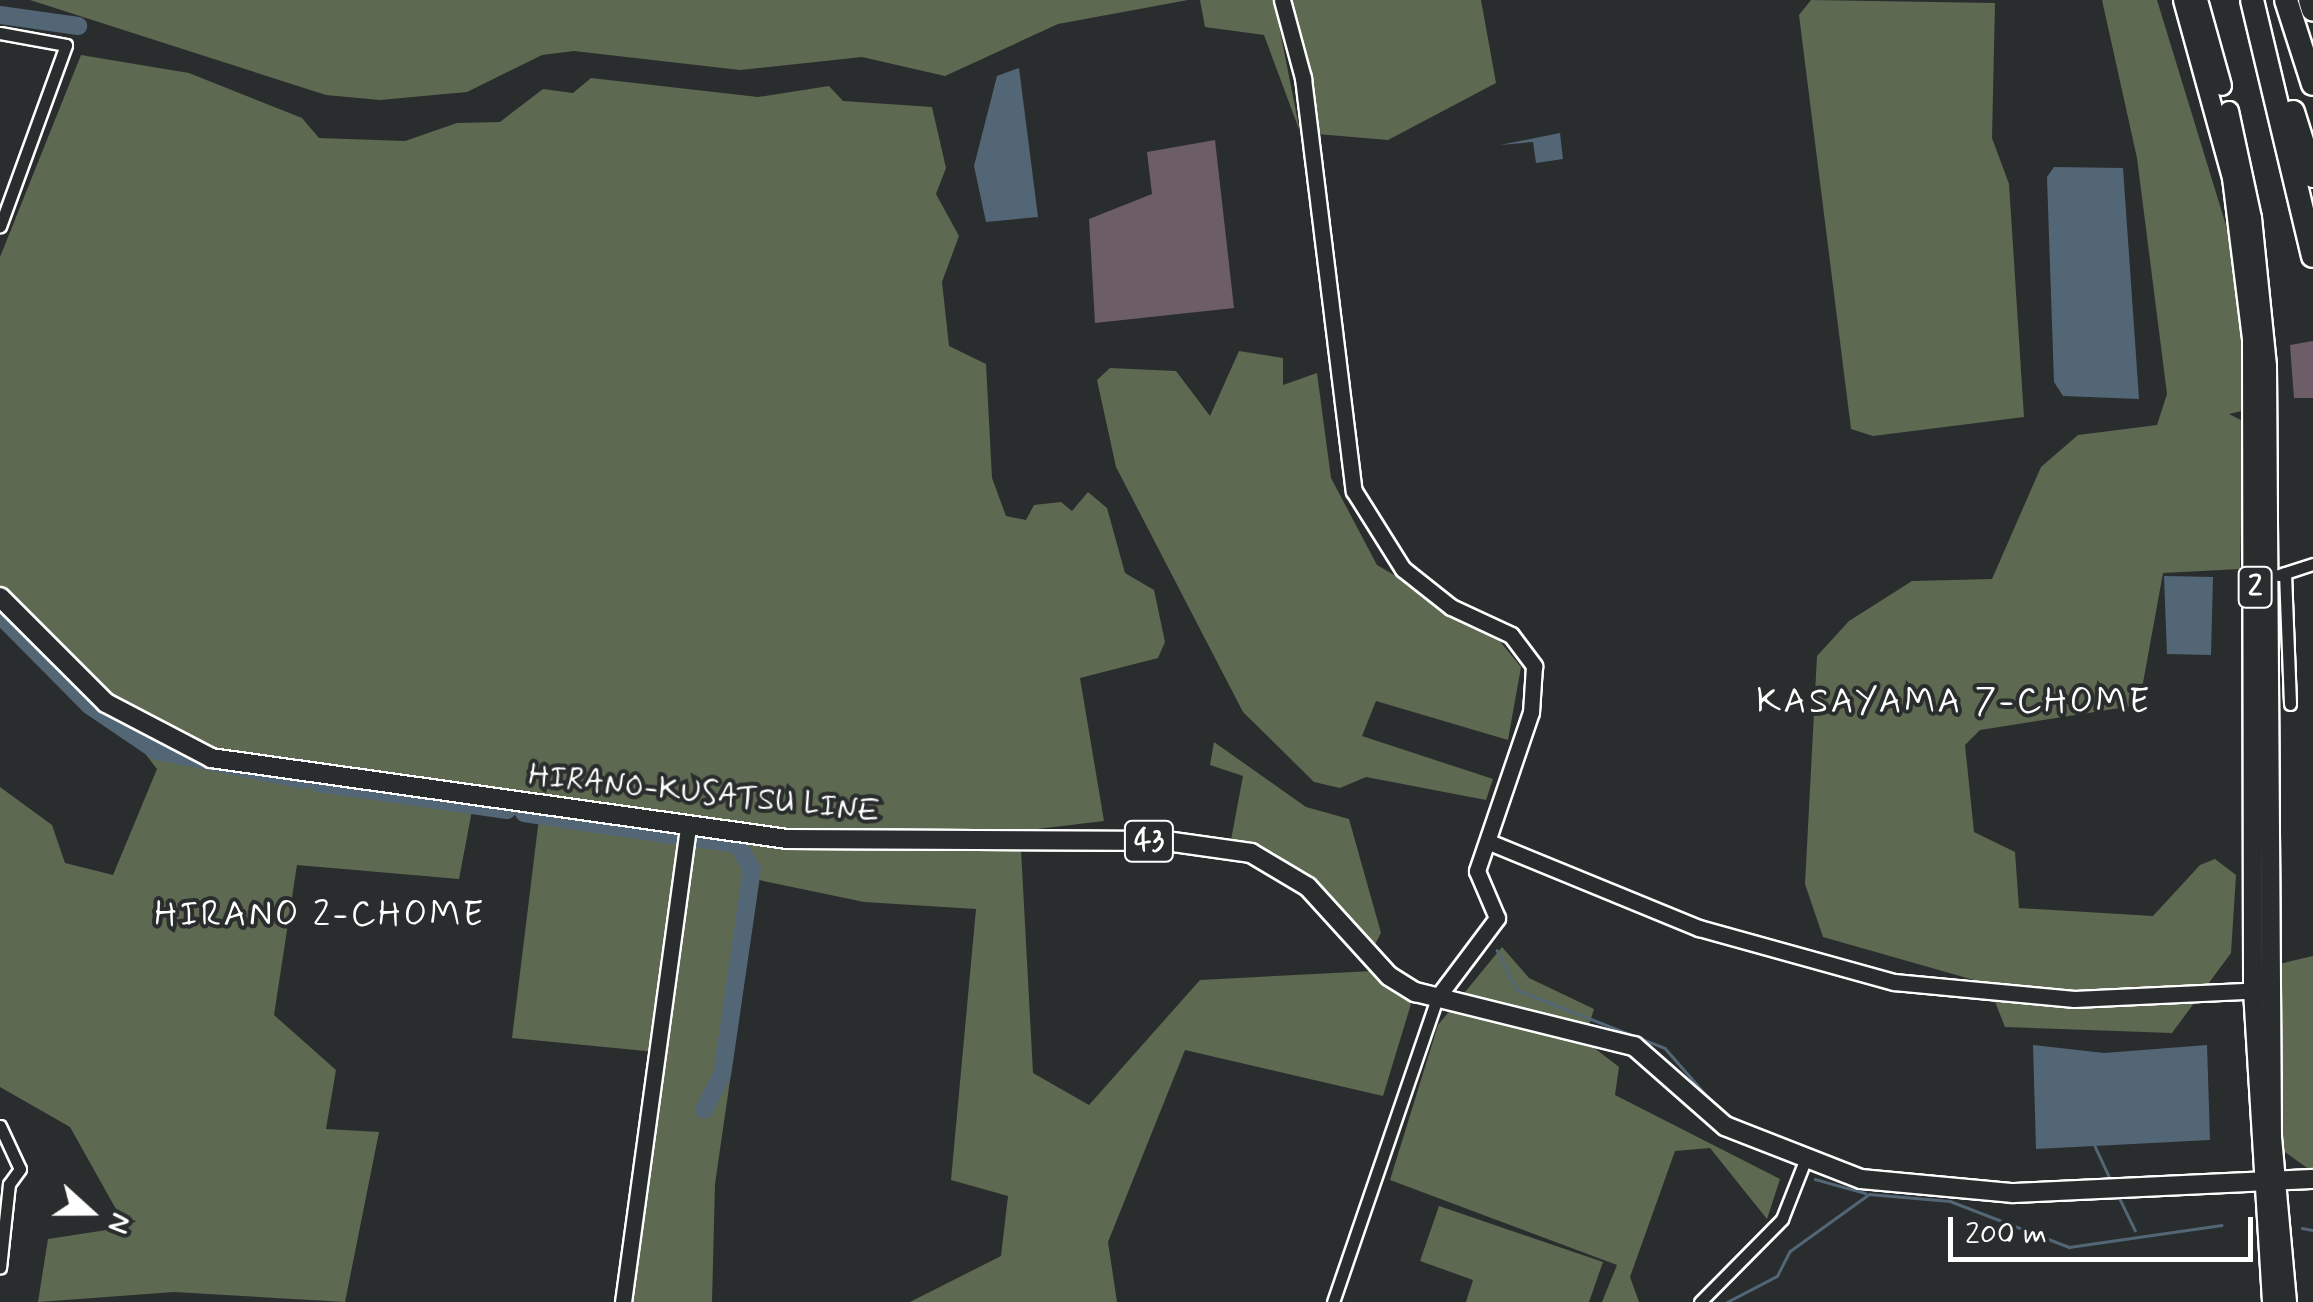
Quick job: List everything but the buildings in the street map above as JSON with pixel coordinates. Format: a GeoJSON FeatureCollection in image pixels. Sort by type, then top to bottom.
{"type":"FeatureCollection","features":[{"type":"Feature","properties":{"kind":"highway"},"geometry":{"type":"LineString","coordinates":[[2254,0],[2313,176]]}},
{"type":"Feature","properties":{"kind":"highway"},"geometry":{"type":"LineString","coordinates":[[2254,0],[2313,256]]}},
{"type":"Feature","properties":{"kind":"highway"},"geometry":{"type":"LineString","coordinates":[[2286,0],[2313,84]]}},
{"type":"Feature","properties":{"kind":"highway"},"geometry":{"type":"LineString","coordinates":[[2310,0],[2313,10]]}},
{"type":"Feature","properties":{"kind":"main road","name":"2"},"geometry":{"type":"LineString","coordinates":[[2183,0],[2219,119],[2246,265],[2270,577]]}},
{"type":"Feature","properties":{"kind":"main road","name":"2"},"geometry":{"type":"LineString","coordinates":[[2198,0],[2259,269],[2270,577],[2261,991],[2272,1302]]}},
{"type":"Feature","properties":{"kind":"main road","name":"HIRANO-KUSATSU LINE"},"geometry":{"type":"LineString","coordinates":[[0,597],[106,703],[211,758],[688,828],[878,846],[1212,844],[1251,853],[1308,888],[1389,976],[1437,998],[1634,1046],[1725,1126],[1804,1163],[1993,1193],[2313,1179]]}},
{"type":"Feature","properties":{"kind":"main road","name":"2"},"geometry":{"type":"LineString","coordinates":[[2266,1181],[2286,1302]]}},
{"type":"Feature","properties":{"kind":"street"},"geometry":{"type":"LineString","coordinates":[[1282,0],[1303,78],[1354,490],[1403,570],[1451,607],[1512,635],[1534,666],[1531,712],[1477,871],[1496,918],[1437,998],[1333,1302]]}},
{"type":"Feature","properties":{"kind":"street"},"geometry":{"type":"LineString","coordinates":[[0,34],[60,39],[66,51],[0,226]]}},
{"type":"Feature","properties":{"kind":"street"},"geometry":{"type":"LineString","coordinates":[[2290,704],[2270,577],[2313,564]]}},
{"type":"Feature","properties":{"kind":"street"},"geometry":{"type":"LineString","coordinates":[[623,1302],[688,828]]}},
{"type":"Feature","properties":{"kind":"street"},"geometry":{"type":"LineString","coordinates":[[1490,842],[1699,928],[1858,975],[2074,999],[2261,991]]}},
{"type":"Feature","properties":{"kind":"street"},"geometry":{"type":"LineString","coordinates":[[0,1126],[6,1153],[20,1169],[9,1184],[0,1268]]}},
{"type":"Feature","properties":{"kind":"street"},"geometry":{"type":"LineString","coordinates":[[1700,1302],[1782,1219],[1804,1163]]}},
{"type":"Feature","properties":{"kind":"green space"},"geometry":{"type":"Polygon","coordinates":[[[30,0],[1188,0],[1058,24],[945,76],[862,57],[740,70],[574,51],[542,55],[467,92],[380,100],[326,95],[30,0]]]}},
{"type":"Feature","properties":{"kind":"green space"},"geometry":{"type":"Polygon","coordinates":[[[1200,0],[1274,0],[1300,132],[1264,35],[1205,27],[1200,0]]]}},
{"type":"Feature","properties":{"kind":"green space"},"geometry":{"type":"Polygon","coordinates":[[[1289,0],[1481,0],[1496,83],[1388,140],[1317,134],[1289,0]]]}},
{"type":"Feature","properties":{"kind":"green space"},"geometry":{"type":"Polygon","coordinates":[[[1811,0],[1995,3],[1992,138],[2009,184],[2024,417],[1873,436],[1851,429],[1799,15],[1811,0]]]}},
{"type":"Feature","properties":{"kind":"green space"},"geometry":{"type":"Polygon","coordinates":[[[2102,0],[2157,0],[2236,258],[2246,410],[2229,414],[2243,421],[2240,569],[2163,573],[2139,705],[1980,730],[1965,745],[1974,832],[2015,852],[2019,908],[2153,916],[2200,865],[2215,859],[2236,875],[2231,953],[2172,1033],[2005,1027],[1988,984],[1823,937],[1805,884],[1817,656],[1849,621],[1912,581],[1992,579],[2041,467],[2078,435],[2157,425],[2167,394],[2137,158],[2102,0]]]}},
{"type":"Feature","properties":{"kind":"green space"},"geometry":{"type":"Polygon","coordinates":[[[81,55],[189,73],[302,118],[319,138],[405,141],[457,123],[500,122],[543,89],[573,93],[591,78],[758,97],[829,86],[843,101],[932,107],[946,168],[936,194],[959,236],[942,282],[949,346],[986,364],[992,478],[1006,516],[1026,520],[1034,505],[1061,502],[1072,511],[1088,492],[1107,508],[1125,573],[1154,590],[1165,642],[1158,658],[1080,678],[1104,821],[1020,831],[1033,1073],[1089,1105],[1200,980],[1373,971],[1411,1004],[1383,1096],[1185,1050],[1108,1242],[1117,1302],[910,1302],[1001,1256],[1008,1196],[951,1180],[976,909],[864,902],[759,880],[715,1184],[712,1302],[623,1302],[656,1052],[512,1038],[540,810],[474,800],[459,879],[297,865],[274,1015],[336,1070],[326,1129],[379,1132],[345,1302],[174,1292],[38,1302],[48,1239],[126,1227],[70,1127],[0,1087],[0,787],[52,825],[65,863],[113,875],[157,769],[106,703],[0,603],[0,257],[81,55]]]}},
{"type":"Feature","properties":{"kind":"green space"},"geometry":{"type":"Polygon","coordinates":[[[1239,351],[1283,358],[1283,385],[1317,373],[1331,478],[1377,565],[1494,634],[1521,667],[1508,740],[1376,701],[1362,736],[1493,779],[1486,800],[1366,777],[1340,788],[1314,782],[1243,712],[1116,467],[1097,380],[1110,368],[1176,371],[1210,416],[1239,351]]]}},
{"type":"Feature","properties":{"kind":"green space"},"geometry":{"type":"Polygon","coordinates":[[[1214,742],[1306,807],[1349,819],[1381,933],[1374,946],[1315,882],[1273,852],[1231,840],[1243,776],[1210,765],[1214,742]]]}},
{"type":"Feature","properties":{"kind":"green space"},"geometry":{"type":"Polygon","coordinates":[[[1502,947],[1529,978],[1594,1009],[1584,1040],[1619,1067],[1615,1095],[1780,1179],[1767,1219],[1710,1148],[1675,1151],[1630,1277],[1639,1302],[1602,1302],[1617,1265],[1390,1180],[1438,1025],[1502,947]]]}},
{"type":"Feature","properties":{"kind":"green space"},"geometry":{"type":"Polygon","coordinates":[[[2313,956],[2310,1170],[2282,1150],[2279,964],[2313,956]]]}},
{"type":"Feature","properties":{"kind":"green space"},"geometry":{"type":"Polygon","coordinates":[[[1439,1206],[1603,1262],[1589,1302],[1466,1302],[1473,1280],[1420,1261],[1439,1206]]]}},
{"type":"Feature","properties":{"kind":"water"},"geometry":{"type":"Polygon","coordinates":[[[1019,68],[1038,217],[986,222],[974,166],[997,76],[1019,68]]]}},
{"type":"Feature","properties":{"kind":"water"},"geometry":{"type":"Polygon","coordinates":[[[1560,133],[1563,159],[1536,163],[1533,142],[1500,145],[1560,133]]]}},
{"type":"Feature","properties":{"kind":"water"},"geometry":{"type":"Polygon","coordinates":[[[2054,167],[2123,168],[2139,399],[2063,396],[2054,382],[2047,177],[2054,167]]]}},
{"type":"Feature","properties":{"kind":"water"},"geometry":{"type":"Polygon","coordinates":[[[2164,576],[2213,577],[2211,655],[2167,654],[2164,576]]]}},
{"type":"Feature","properties":{"kind":"water"},"geometry":{"type":"Polygon","coordinates":[[[2033,1045],[2104,1053],[2207,1045],[2210,1140],[2036,1149],[2033,1045]]]}},
{"type":"Feature","properties":{"kind":"waterway"},"geometry":{"type":"LineString","coordinates":[[0,15],[78,26]]}},
{"type":"Feature","properties":{"kind":"waterway"},"geometry":{"type":"LineString","coordinates":[[0,615],[89,705],[157,751],[303,780]]}},
{"type":"Feature","properties":{"kind":"waterway"},"geometry":{"type":"LineString","coordinates":[[319,783],[507,810]]}},
{"type":"Feature","properties":{"kind":"waterway"},"geometry":{"type":"LineString","coordinates":[[524,813],[678,836]]}},
{"type":"Feature","properties":{"kind":"waterway"},"geometry":{"type":"LineString","coordinates":[[696,838],[737,844],[752,869],[722,1074],[704,1110]]}},
{"type":"Feature","properties":{"kind":"waterway"},"geometry":{"type":"LineString","coordinates":[[1497,950],[1517,990],[1665,1048],[1714,1104]]}},
{"type":"Feature","properties":{"kind":"waterway"},"geometry":{"type":"LineString","coordinates":[[1723,1113],[1766,1133]]}},
{"type":"Feature","properties":{"kind":"waterway"},"geometry":{"type":"LineString","coordinates":[[2095,1146],[2110,1178]]}},
{"type":"Feature","properties":{"kind":"waterway"},"geometry":{"type":"LineString","coordinates":[[1815,1179],[1865,1193]]}},
{"type":"Feature","properties":{"kind":"waterway"},"geometry":{"type":"LineString","coordinates":[[1727,1302],[1777,1276],[1790,1251],[1869,1194],[1950,1201],[2069,1247],[2221,1225]]}},
{"type":"Feature","properties":{"kind":"waterway"},"geometry":{"type":"LineString","coordinates":[[2119,1197],[2135,1230]]}},
{"type":"Feature","properties":{"kind":"waterway"},"geometry":{"type":"LineString","coordinates":[[2302,1228],[2313,1230]]}},
{"type":"Feature","properties":{"kind":"district","name":"KASAYAMA 7-CHOME"},"geometry":{"type":"Point","coordinates":[1954,702]}},
{"type":"Feature","properties":{"kind":"district","name":"HIRANO 2-CHOME"},"geometry":{"type":"Point","coordinates":[320,915]}}]}
